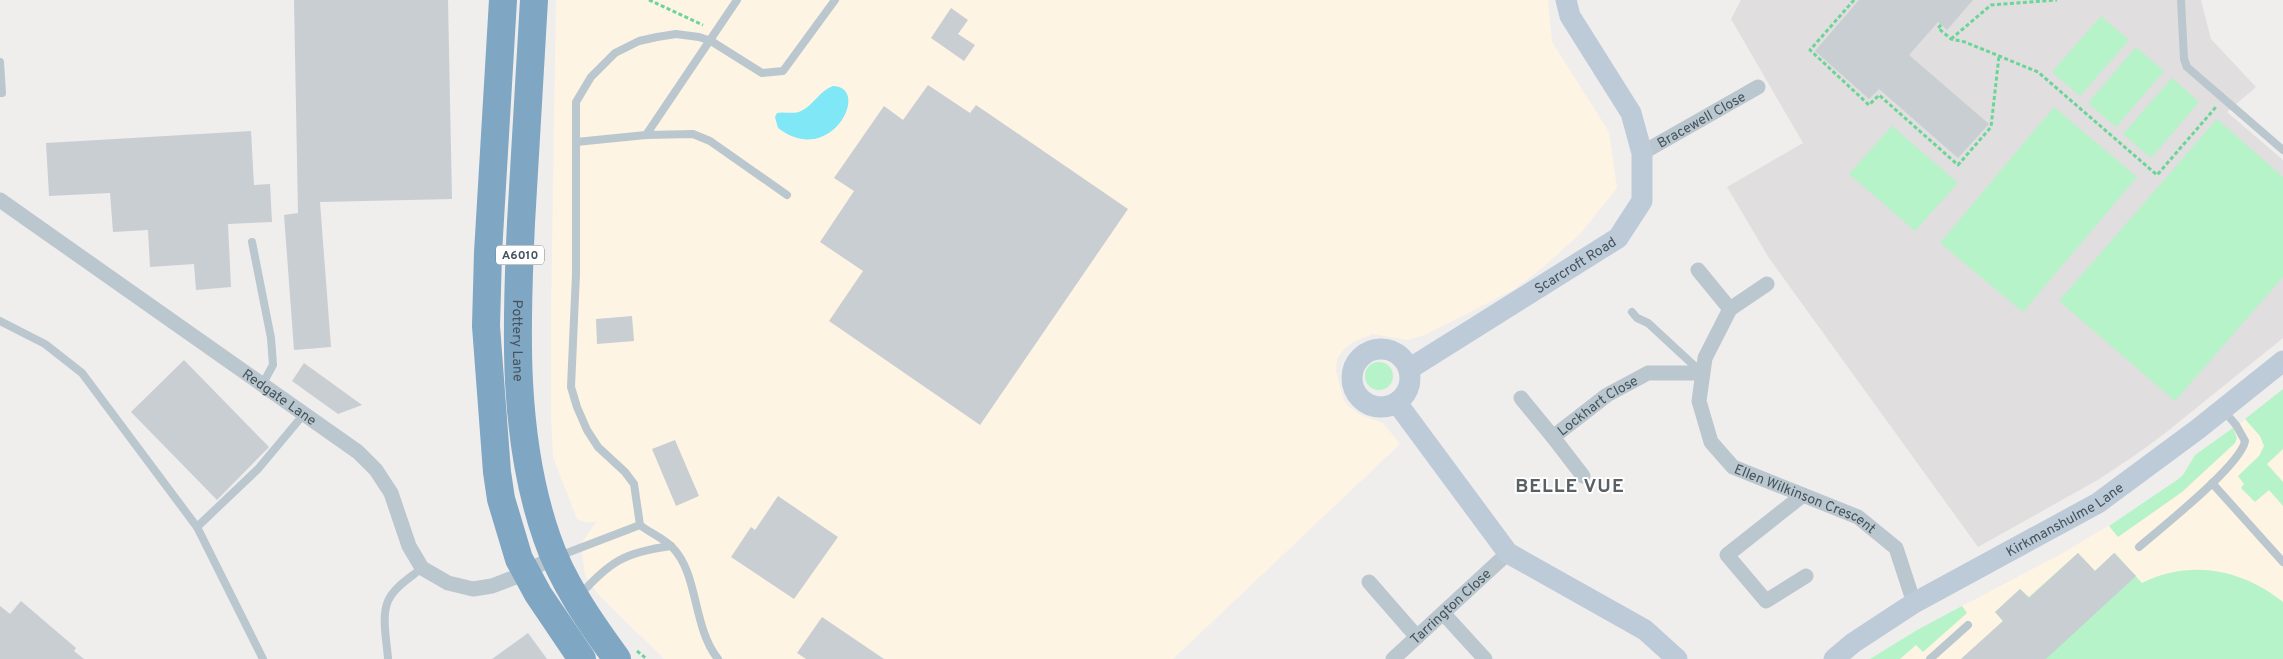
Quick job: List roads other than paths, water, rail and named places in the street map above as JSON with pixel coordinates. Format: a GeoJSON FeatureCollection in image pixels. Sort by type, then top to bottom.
{"type":"FeatureCollection","features":[{"type":"Feature","properties":{"kind":"highway","name":"A6010"},"geometry":{"type":"LineString","coordinates":[[503,0],[488,253],[486,326],[501,499],[519,559],[538,594],[582,659]]}},
{"type":"Feature","properties":{"kind":"highway","name":"Pottery Lane"},"geometry":{"type":"LineString","coordinates":[[534,0],[518,283],[524,424],[532,487],[555,557],[595,630],[617,659]]}},
{"type":"Feature","properties":{"kind":"street","name":"Scarcroft Road"},"geometry":{"type":"LineString","coordinates":[[1409,369],[1618,238],[1642,201],[1642,153],[1631,113],[1570,16],[1566,0]]}},
{"type":"Feature","properties":{"kind":"street","name":"Bracewell Close"},"geometry":{"type":"LineString","coordinates":[[1642,153],[1758,87]]}},
{"type":"Feature","properties":{"kind":"street","name":"Redgate Lane"},"geometry":{"type":"LineString","coordinates":[[0,200],[358,452],[376,470],[391,493],[408,546],[422,568],[448,583],[473,589],[511,579],[555,557]]}},
{"type":"Feature","properties":{"kind":"street"},"geometry":{"type":"LineString","coordinates":[[1698,270],[1730,310]]}},
{"type":"Feature","properties":{"kind":"street","name":"Ellen Wilkinson Crescent"},"geometry":{"type":"LineString","coordinates":[[1767,284],[1730,310],[1704,358],[1699,401],[1711,442],[1733,467],[1858,517],[1896,548],[1914,603]]}},
{"type":"Feature","properties":{"kind":"street"},"geometry":{"type":"LineString","coordinates":[[1379,349],[1397,354],[1404,360],[1409,369],[1409,388],[1397,403],[1388,407],[1369,405],[1361,400],[1355,392],[1352,383],[1352,373],[1361,357],[1379,349]]}},
{"type":"Feature","properties":{"kind":"street","name":"Kirkmanshulme Lane"},"geometry":{"type":"LineString","coordinates":[[1834,659],[1853,643],[1914,603],[2098,503],[2222,410],[2283,361]]}},
{"type":"Feature","properties":{"kind":"street","name":"Lockhart Close"},"geometry":{"type":"LineString","coordinates":[[1553,438],[1607,395],[1648,373],[1702,373]]}},
{"type":"Feature","properties":{"kind":"street","name":"Lockhart Close"},"geometry":{"type":"LineString","coordinates":[[1521,398],[1583,476]]}},
{"type":"Feature","properties":{"kind":"street"},"geometry":{"type":"LineString","coordinates":[[1397,403],[1508,553],[1645,630],[1677,659]]}},
{"type":"Feature","properties":{"kind":"street"},"geometry":{"type":"LineString","coordinates":[[1802,495],[1726,555],[1766,601],[1806,576]]}},
{"type":"Feature","properties":{"kind":"street","name":"Tarrington Close"},"geometry":{"type":"LineString","coordinates":[[1393,659],[1508,553]]}},
{"type":"Feature","properties":{"kind":"street"},"geometry":{"type":"LineString","coordinates":[[1369,582],[1417,637]]}},
{"type":"Feature","properties":{"kind":"street"},"geometry":{"type":"LineString","coordinates":[[1443,613],[1485,659]]}},
{"type":"Feature","properties":{"kind":"lane"},"geometry":{"type":"LineString","coordinates":[[646,135],[737,0]]}},
{"type":"Feature","properties":{"kind":"lane"},"geometry":{"type":"LineString","coordinates":[[718,659],[699,623],[690,581],[683,563],[671,546],[640,525],[634,484],[598,447],[580,415],[571,387],[576,274],[576,102],[590,77],[615,53],[639,41],[676,34],[689,35],[711,41],[762,73],[783,71],[835,0]]}},
{"type":"Feature","properties":{"kind":"lane"},"geometry":{"type":"LineString","coordinates":[[2181,0],[2184,59],[2187,67],[2283,150]]}},
{"type":"Feature","properties":{"kind":"lane"},"geometry":{"type":"LineString","coordinates":[[0,62],[2,93],[0,93]]}},
{"type":"Feature","properties":{"kind":"lane"},"geometry":{"type":"LineString","coordinates":[[576,142],[646,135],[693,134],[710,141],[787,195]]}},
{"type":"Feature","properties":{"kind":"lane"},"geometry":{"type":"LineString","coordinates":[[252,242],[271,338],[273,365],[262,385]]}},
{"type":"Feature","properties":{"kind":"lane"},"geometry":{"type":"LineString","coordinates":[[1632,312],[1638,318],[1648,323],[1702,373]]}},
{"type":"Feature","properties":{"kind":"lane"},"geometry":{"type":"LineString","coordinates":[[0,321],[45,344],[82,373],[197,527],[263,659]]}},
{"type":"Feature","properties":{"kind":"lane"},"geometry":{"type":"LineString","coordinates":[[2139,547],[2212,483],[2241,453],[2245,441],[2236,425],[2222,410]]}},
{"type":"Feature","properties":{"kind":"lane"},"geometry":{"type":"LineString","coordinates":[[197,527],[258,469],[304,414]]}},
{"type":"Feature","properties":{"kind":"lane"},"geometry":{"type":"LineString","coordinates":[[2212,483],[2283,562]]}},
{"type":"Feature","properties":{"kind":"lane"},"geometry":{"type":"LineString","coordinates":[[555,557],[579,550],[640,525]]}},
{"type":"Feature","properties":{"kind":"lane"},"geometry":{"type":"LineString","coordinates":[[577,598],[602,571],[620,559],[642,550],[671,546]]}},
{"type":"Feature","properties":{"kind":"lane"},"geometry":{"type":"LineString","coordinates":[[388,659],[385,611],[388,600],[396,590],[422,568]]}},
{"type":"Feature","properties":{"kind":"lane"},"geometry":{"type":"LineString","coordinates":[[1930,659],[1968,625]]}},
{"type":"Feature","properties":{"kind":"water"},"geometry":{"type":"Polygon","coordinates":[[[833,86],[844,90],[848,99],[847,111],[840,123],[829,133],[814,139],[797,138],[778,128],[775,117],[777,113],[801,111],[824,91],[833,86]]]}},
{"type":"Feature","properties":{"kind":"district","name":"BELLE VUE"},"geometry":{"type":"Point","coordinates":[1570,485]}}]}
